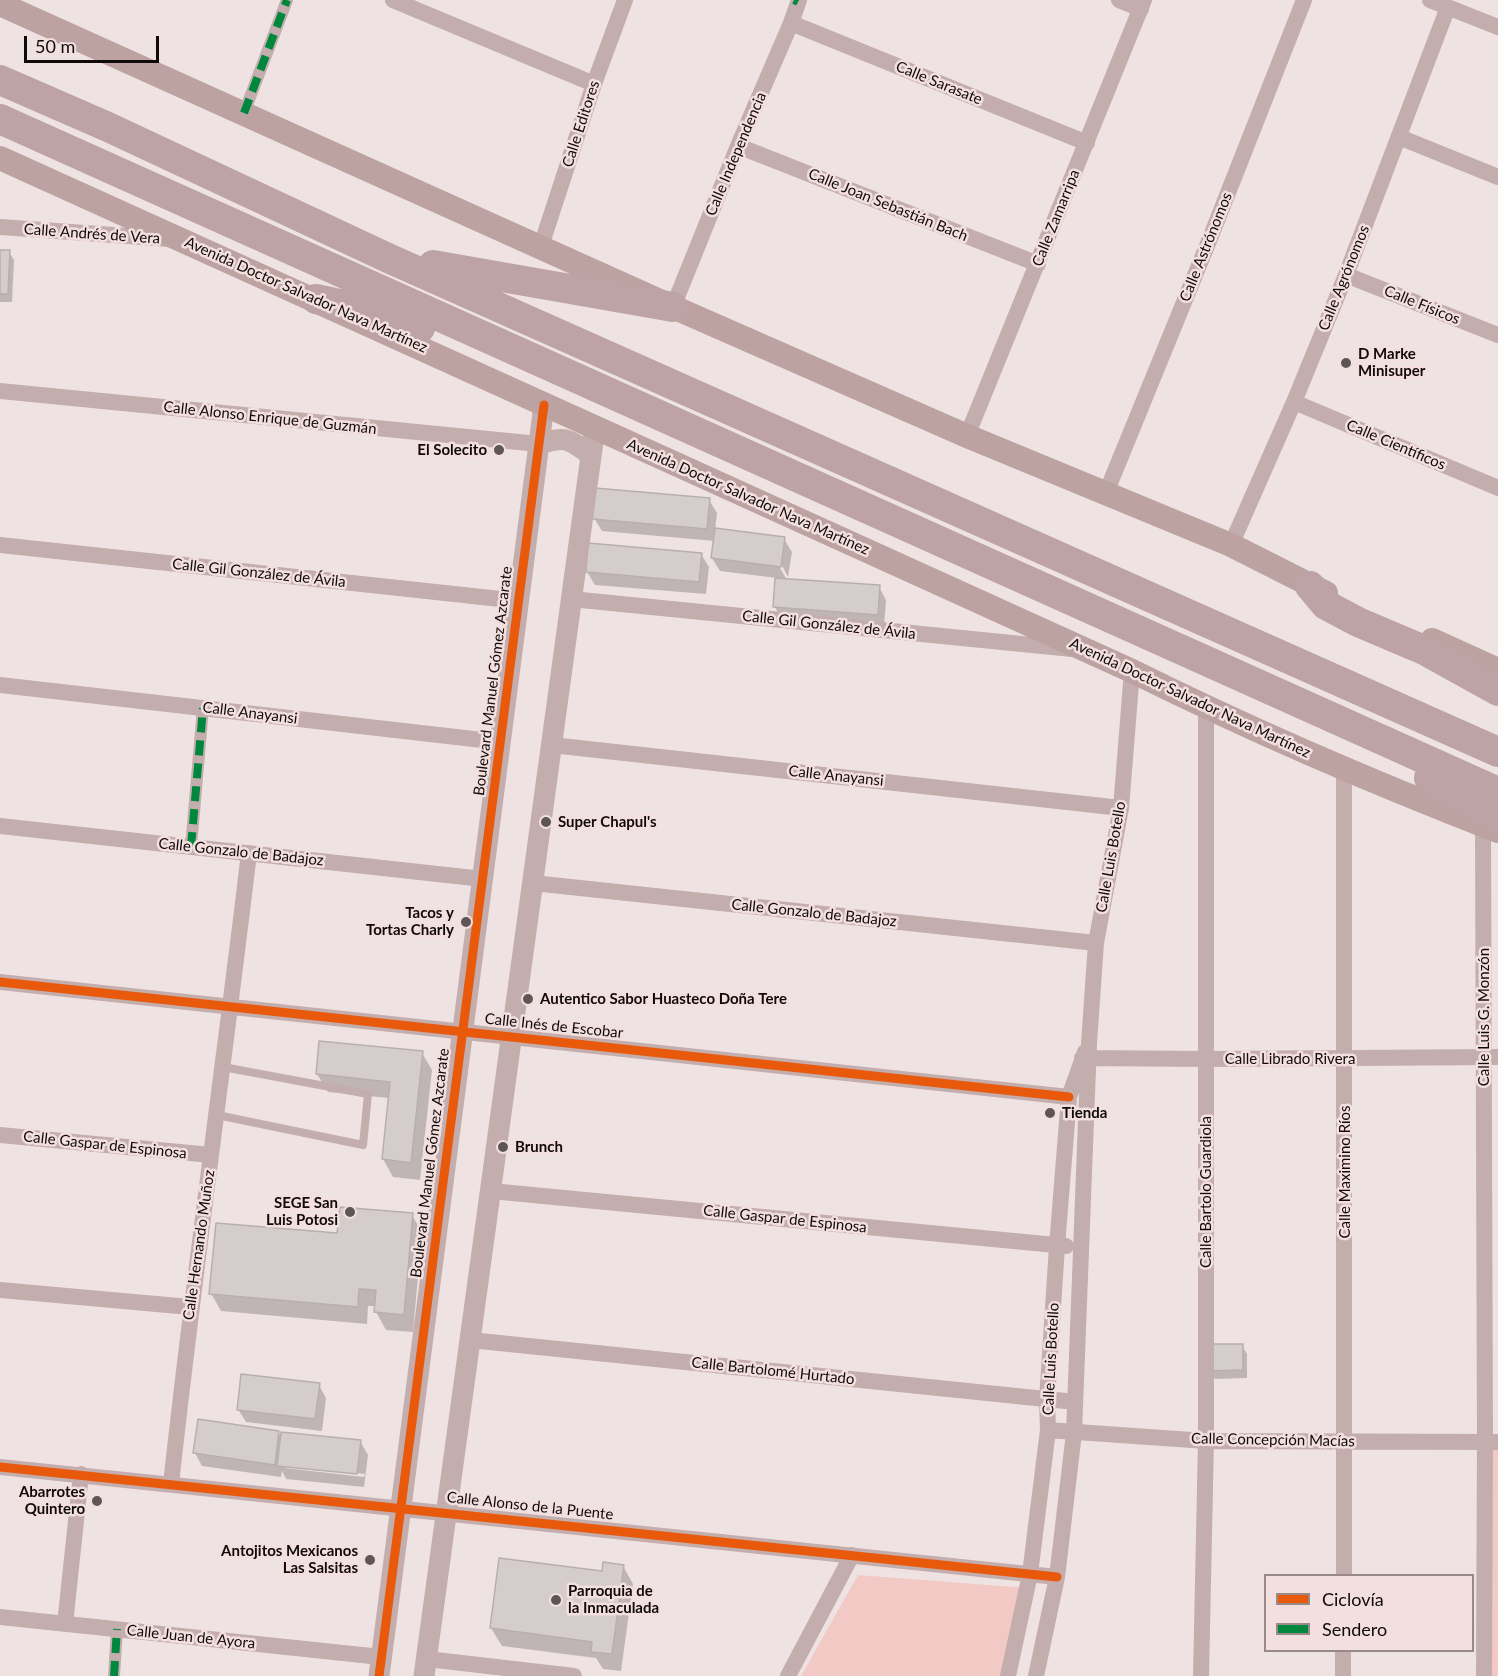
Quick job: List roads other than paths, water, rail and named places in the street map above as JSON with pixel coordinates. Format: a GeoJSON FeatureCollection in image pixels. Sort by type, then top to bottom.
{"type":"FeatureCollection","features":[{"type":"Feature","properties":{"kind":"highway"},"geometry":{"type":"LineString","coordinates":[[0,80],[108,127],[388,258],[1498,752]]}},
{"type":"Feature","properties":{"kind":"highway"},"geometry":{"type":"LineString","coordinates":[[0,119],[1498,792]]}},
{"type":"Feature","properties":{"kind":"highway"},"geometry":{"type":"LineString","coordinates":[[388,258],[673,307]]}},
{"type":"Feature","properties":{"kind":"highway"},"geometry":{"type":"LineString","coordinates":[[316,299],[380,313],[630,403]]}},
{"type":"Feature","properties":{"kind":"highway"},"geometry":{"type":"LineString","coordinates":[[1310,586],[1326,605],[1358,622],[1424,650],[1498,690]]}},
{"type":"Feature","properties":{"kind":"highway"},"geometry":{"type":"LineString","coordinates":[[1368,733],[1405,763],[1493,825]]}},
{"type":"Feature","properties":{"kind":"main road"},"geometry":{"type":"LineString","coordinates":[[0,4],[540,249],[967,436],[1231,545],[1310,586],[1498,670]]}},
{"type":"Feature","properties":{"kind":"main road","name":"Avenida Doctor Salvador Nava Martínez"},"geometry":{"type":"LineString","coordinates":[[0,158],[316,299],[544,405],[1086,650],[1206,708],[1344,768],[1493,825]]}},
{"type":"Feature","properties":{"kind":"street"},"geometry":{"type":"LineString","coordinates":[[244,113],[287,0]]}},
{"type":"Feature","properties":{"kind":"street"},"geometry":{"type":"LineString","coordinates":[[393,0],[594,84]]}},
{"type":"Feature","properties":{"kind":"street","name":"Calle Editores"},"geometry":{"type":"LineString","coordinates":[[540,249],[594,84],[625,0]]}},
{"type":"Feature","properties":{"kind":"street"},"geometry":{"type":"LineString","coordinates":[[1119,0],[1142,4]]}},
{"type":"Feature","properties":{"kind":"street","name":"Calle Astrónomos"},"geometry":{"type":"LineString","coordinates":[[1106,493],[1304,0]]}},
{"type":"Feature","properties":{"kind":"street"},"geometry":{"type":"LineString","coordinates":[[1430,0],[1498,27]]}},
{"type":"Feature","properties":{"kind":"street","name":"Calle Independencia"},"geometry":{"type":"LineString","coordinates":[[673,307],[791,23],[797,1]]}},
{"type":"Feature","properties":{"kind":"street","name":"Calle Zamarripa"},"geometry":{"type":"LineString","coordinates":[[967,436],[1142,4]]}},
{"type":"Feature","properties":{"kind":"street","name":"Calle Agrónomos"},"geometry":{"type":"LineString","coordinates":[[1231,545],[1294,402],[1346,275],[1448,7]]}},
{"type":"Feature","properties":{"kind":"street","name":"Calle Sarasate"},"geometry":{"type":"LineString","coordinates":[[791,23],[1087,143]]}},
{"type":"Feature","properties":{"kind":"street"},"geometry":{"type":"LineString","coordinates":[[1399,137],[1498,177]]}},
{"type":"Feature","properties":{"kind":"street","name":"Calle Joan Sebastián Bach"},"geometry":{"type":"LineString","coordinates":[[738,146],[1038,264]]}},
{"type":"Feature","properties":{"kind":"street","name":"Calle Andrés de Vera"},"geometry":{"type":"LineString","coordinates":[[0,227],[184,240]]}},
{"type":"Feature","properties":{"kind":"street","name":"Calle Físicos"},"geometry":{"type":"LineString","coordinates":[[1346,275],[1498,336]]}},
{"type":"Feature","properties":{"kind":"street","name":"Calle Alonso Enrique de Guzmán"},"geometry":{"type":"LineString","coordinates":[[0,391],[539,444]]}},
{"type":"Feature","properties":{"kind":"street","name":"Calle Científicos"},"geometry":{"type":"LineString","coordinates":[[1294,402],[1498,488]]}},
{"type":"Feature","properties":{"kind":"street","name":"Boulevard Manuel Gómez Azcarate"},"geometry":{"type":"LineString","coordinates":[[380,1667],[544,405]]}},
{"type":"Feature","properties":{"kind":"street"},"geometry":{"type":"LineString","coordinates":[[574,1676],[426,1667],[595,427]]}},
{"type":"Feature","properties":{"kind":"street"},"geometry":{"type":"LineString","coordinates":[[539,444],[568,439],[591,455]]}},
{"type":"Feature","properties":{"kind":"street","name":"Calle Gil González de Ávila"},"geometry":{"type":"LineString","coordinates":[[0,545],[519,601]]}},
{"type":"Feature","properties":{"kind":"street","name":"Calle Gil González de Ávila"},"geometry":{"type":"LineString","coordinates":[[571,599],[1086,650]]}},
{"type":"Feature","properties":{"kind":"street","name":"Calle Luis Botello"},"geometry":{"type":"LineString","coordinates":[[1036,1676],[1057,1577],[1074,1433],[1087,1053],[1096,943],[1121,808],[1132,671]]}},
{"type":"Feature","properties":{"kind":"street","name":"Calle Anayansi"},"geometry":{"type":"LineString","coordinates":[[0,685],[500,742]]}},
{"type":"Feature","properties":{"kind":"street"},"geometry":{"type":"LineString","coordinates":[[191,847],[202,708]]}},
{"type":"Feature","properties":{"kind":"street","name":"Calle Bartolo Guardiola"},"geometry":{"type":"LineString","coordinates":[[1201,1676],[1206,1441],[1206,708]]}},
{"type":"Feature","properties":{"kind":"street","name":"Calle Anayansi"},"geometry":{"type":"LineString","coordinates":[[552,745],[1121,808]]}},
{"type":"Feature","properties":{"kind":"street","name":"Calle Maximino Ríos"},"geometry":{"type":"LineString","coordinates":[[1344,768],[1344,1574]]}},
{"type":"Feature","properties":{"kind":"street","name":"Calle Luis G. Monzón"},"geometry":{"type":"LineString","coordinates":[[1484,1676],[1492,1442],[1493,825]]}},
{"type":"Feature","properties":{"kind":"street","name":"Calle Gonzalo de Badajoz"},"geometry":{"type":"LineString","coordinates":[[0,826],[483,879]]}},
{"type":"Feature","properties":{"kind":"street","name":"Calle Hernando Muñoz"},"geometry":{"type":"LineString","coordinates":[[171,1484],[190,1307],[217,1115],[249,853]]}},
{"type":"Feature","properties":{"kind":"street","name":"Calle Gonzalo de Badajoz"},"geometry":{"type":"LineString","coordinates":[[533,884],[1096,943]]}},
{"type":"Feature","properties":{"kind":"street","name":"Calle Inés de Escobar"},"geometry":{"type":"LineString","coordinates":[[0,982],[1069,1097]]}},
{"type":"Feature","properties":{"kind":"street","name":"Calle Luis Botello"},"geometry":{"type":"LineString","coordinates":[[1008,1676],[1030,1574],[1048,1430],[1047,1400],[1069,1097],[1087,1053]]}},
{"type":"Feature","properties":{"kind":"street","name":"Calle Librado Rivera"},"geometry":{"type":"LineString","coordinates":[[1087,1053],[1206,1059],[1491,1057]]}},
{"type":"Feature","properties":{"kind":"street","name":"Calle Gaspar de Espinosa"},"geometry":{"type":"LineString","coordinates":[[0,1135],[211,1155]]}},
{"type":"Feature","properties":{"kind":"street","name":"Calle Gaspar de Espinosa"},"geometry":{"type":"LineString","coordinates":[[491,1191],[1057,1246],[1080,1246]]}},
{"type":"Feature","properties":{"kind":"street"},"geometry":{"type":"LineString","coordinates":[[0,1290],[190,1307]]}},
{"type":"Feature","properties":{"kind":"street","name":"Calle Bartolomé Hurtado"},"geometry":{"type":"LineString","coordinates":[[470,1340],[1075,1402]]}},
{"type":"Feature","properties":{"kind":"street","name":"Calle Concepción Macías"},"geometry":{"type":"LineString","coordinates":[[1048,1430],[1206,1441],[1492,1442]]}},
{"type":"Feature","properties":{"kind":"street","name":"Calle Alonso de la Puente"},"geometry":{"type":"LineString","coordinates":[[0,1467],[1057,1577]]}},
{"type":"Feature","properties":{"kind":"street"},"geometry":{"type":"LineString","coordinates":[[65,1624],[81,1474]]}},
{"type":"Feature","properties":{"kind":"street"},"geometry":{"type":"LineString","coordinates":[[788,1676],[852,1555]]}},
{"type":"Feature","properties":{"kind":"street","name":"Calle Juan de Ayora"},"geometry":{"type":"LineString","coordinates":[[0,1617],[117,1629],[380,1667]]}},
{"type":"Feature","properties":{"kind":"street"},"geometry":{"type":"LineString","coordinates":[[114,1676],[117,1629]]}},
{"type":"Feature","properties":{"kind":"street"},"geometry":{"type":"LineString","coordinates":[[1343,1652],[1343,1676]]}},
{"type":"Feature","properties":{"kind":"lane"},"geometry":{"type":"LineString","coordinates":[[217,1115],[363,1145],[368,1094],[223,1068]]}},
{"type":"Feature","properties":{"kind":"place","name":"D Marke Minisuper"},"geometry":{"type":"Point","coordinates":[1346,363]}},
{"type":"Feature","properties":{"kind":"place","name":"El Solecito"},"geometry":{"type":"Point","coordinates":[499,450]}},
{"type":"Feature","properties":{"kind":"place","name":"Super Chapul's"},"geometry":{"type":"Point","coordinates":[546,822]}},
{"type":"Feature","properties":{"kind":"place","name":"Tacos y Tortas Charly"},"geometry":{"type":"Point","coordinates":[466,922]}},
{"type":"Feature","properties":{"kind":"place","name":"Autentico Sabor Huasteco Doña Tere"},"geometry":{"type":"Point","coordinates":[528,999]}},
{"type":"Feature","properties":{"kind":"place","name":"Tienda"},"geometry":{"type":"Point","coordinates":[1050,1113]}},
{"type":"Feature","properties":{"kind":"place","name":"Brunch"},"geometry":{"type":"Point","coordinates":[503,1147]}},
{"type":"Feature","properties":{"kind":"place","name":"SEGE San Luis Potosi"},"geometry":{"type":"Point","coordinates":[350,1212]}},
{"type":"Feature","properties":{"kind":"place","name":"Abarrotes Quintero"},"geometry":{"type":"Point","coordinates":[97,1501]}},
{"type":"Feature","properties":{"kind":"place","name":"Antojitos Mexicanos Las Salsitas"},"geometry":{"type":"Point","coordinates":[370,1560]}},
{"type":"Feature","properties":{"kind":"place","name":"Parroquia de la Inmaculada"},"geometry":{"type":"Point","coordinates":[556,1600]}}]}
